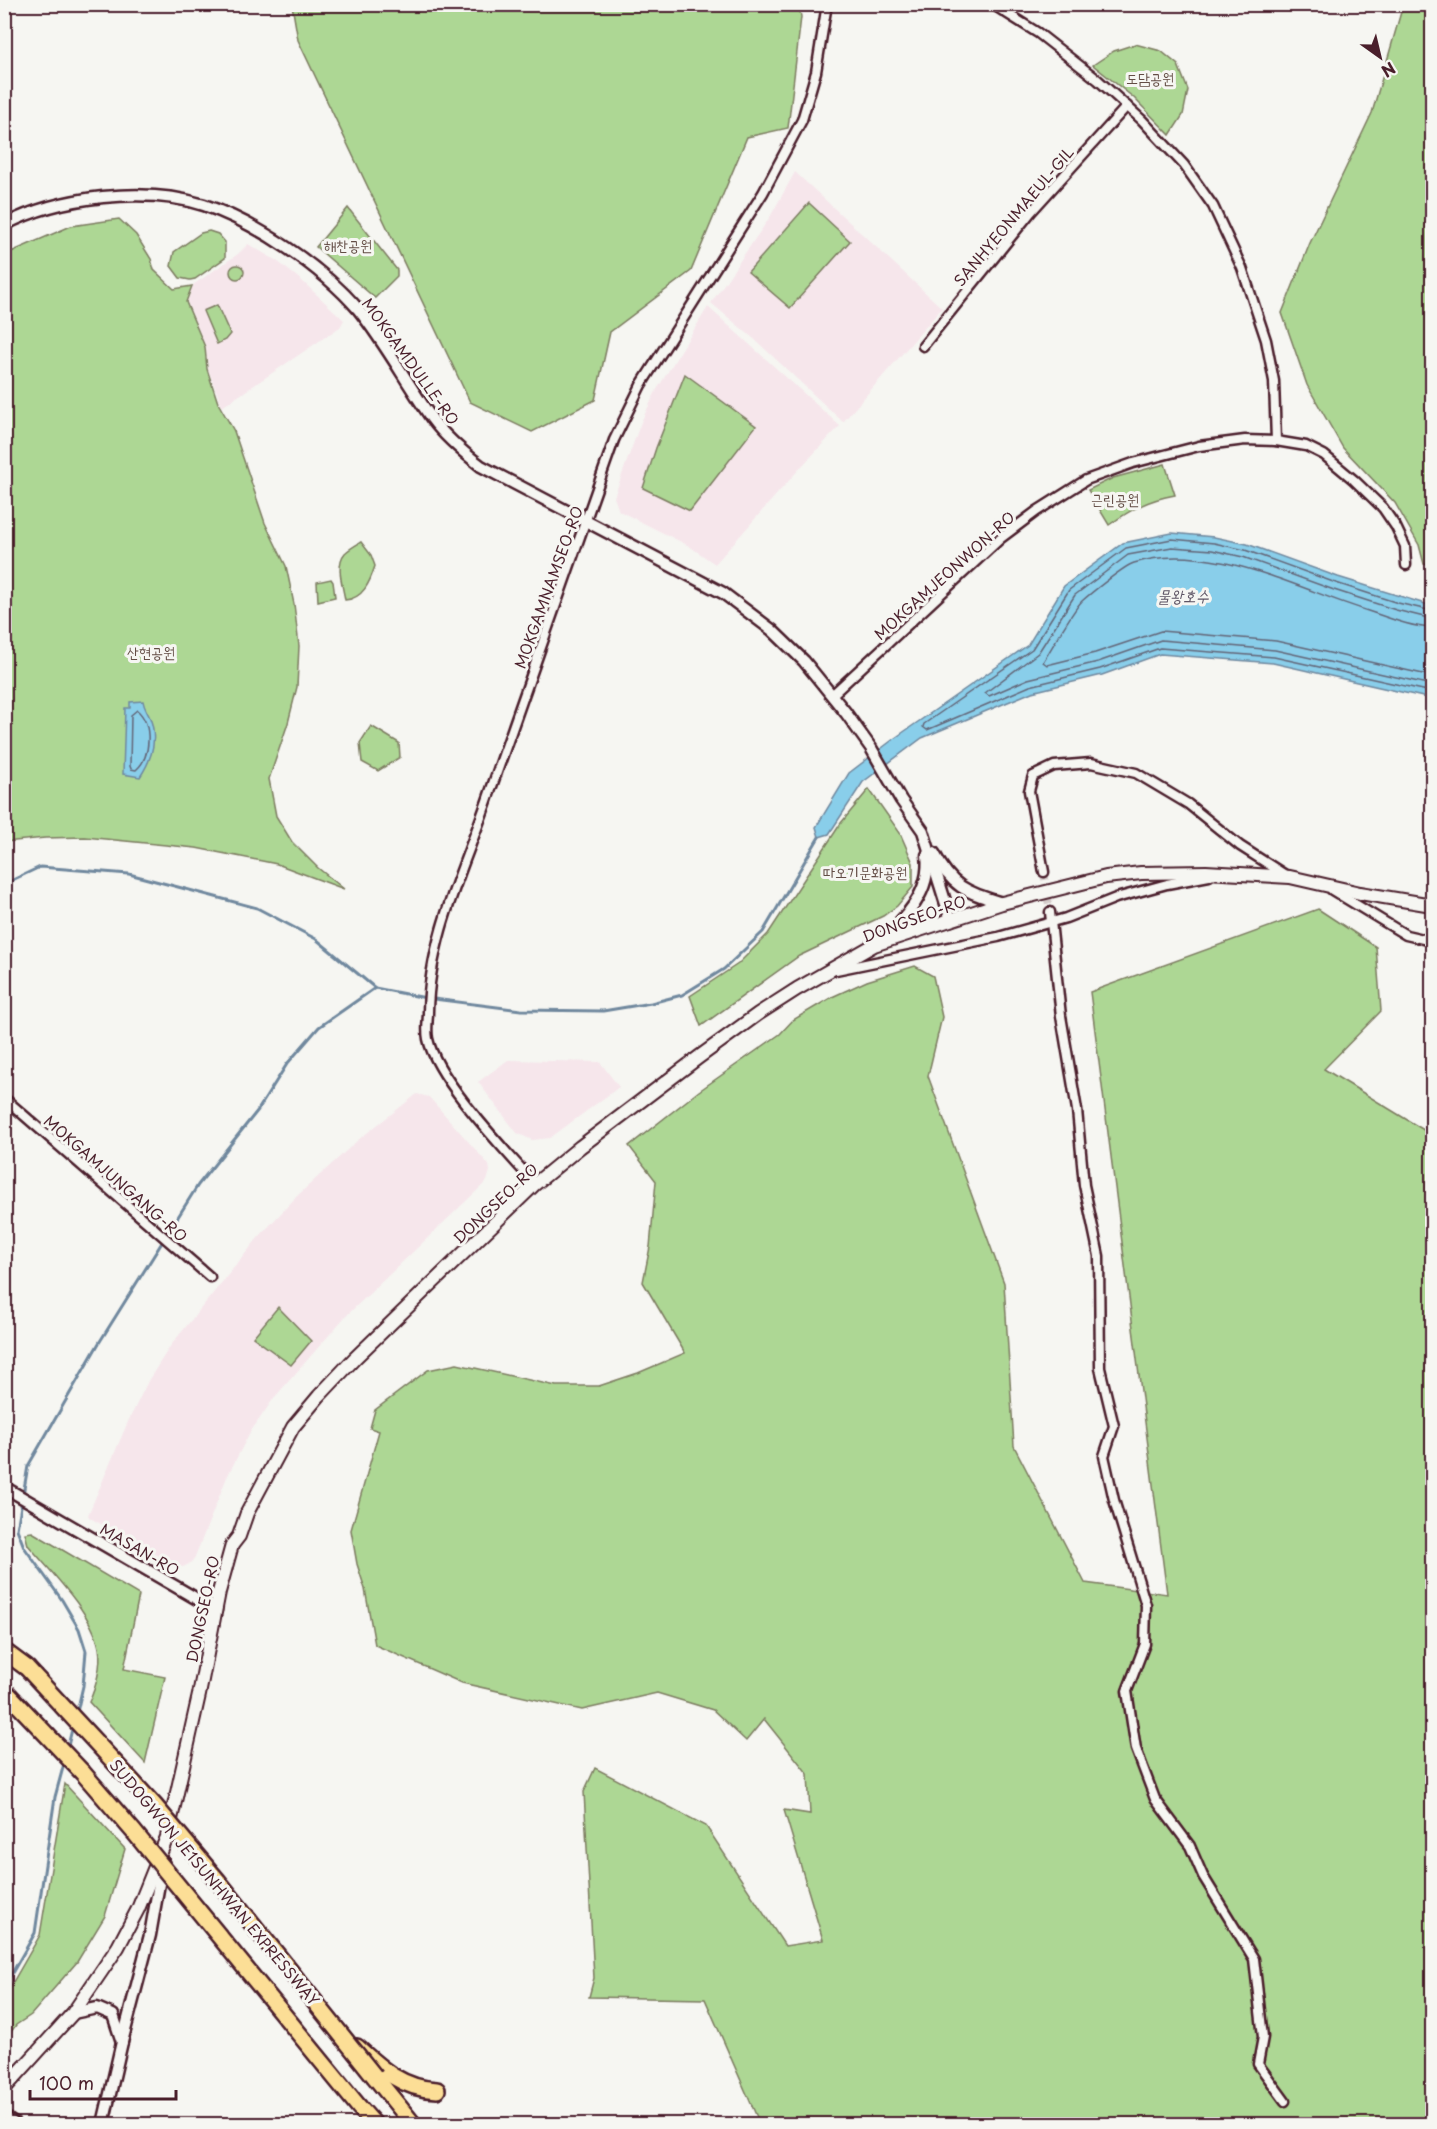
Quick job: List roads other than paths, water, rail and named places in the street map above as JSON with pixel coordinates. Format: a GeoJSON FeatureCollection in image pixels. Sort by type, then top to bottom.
{"type":"FeatureCollection","features":[{"type":"Feature","properties":{"kind":"highway","name":"SUDOGWON JE1SUNHWAN EXPRESSWAY"},"geometry":{"type":"LineString","coordinates":[[4,1651],[27,1668],[154,1805],[413,2124]]}},
{"type":"Feature","properties":{"kind":"highway","name":"SUDOGWON JE1SUNHWAN EXPRESSWAY"},"geometry":{"type":"LineString","coordinates":[[6,1692],[83,1773],[374,2124]]}},
{"type":"Feature","properties":{"kind":"highway"},"geometry":{"type":"LineString","coordinates":[[328,2018],[377,2065],[409,2086],[436,2090]]}},
{"type":"Feature","properties":{"kind":"main road","name":"DONGSEO-RO"},"geometry":{"type":"LineString","coordinates":[[167,1838],[232,1545],[239,1536],[247,1513],[293,1427],[355,1358],[535,1184],[580,1147],[758,1014],[874,945],[1002,903],[1106,877],[1141,873],[1225,873],[1290,877],[1360,893],[1432,905]]}},
{"type":"Feature","properties":{"kind":"main road"},"geometry":{"type":"LineString","coordinates":[[4,2089],[73,2013],[118,1947],[138,1909],[167,1838]]}},
{"type":"Feature","properties":{"kind":"street","name":"MOKGAMNAMSEO-RO"},"geometry":{"type":"LineString","coordinates":[[535,1184],[482,1123],[440,1068],[428,1040],[429,990],[434,955],[441,927],[614,440],[641,385],[763,193],[802,120],[816,72],[827,4]]}},
{"type":"Feature","properties":{"kind":"street"},"geometry":{"type":"LineString","coordinates":[[992,4],[1038,33],[1127,106],[1184,165],[1213,206],[1242,268],[1266,340],[1274,381],[1275,441]]}},
{"type":"Feature","properties":{"kind":"street","name":"SANHYEONMAEUL-GIL"},"geometry":{"type":"LineString","coordinates":[[923,346],[1031,212],[1127,106]]}},
{"type":"Feature","properties":{"kind":"street","name":"MOKGAMDULLE-RO"},"geometry":{"type":"LineString","coordinates":[[4,225],[64,203],[129,196],[157,197],[203,205],[249,225],[307,261],[356,307],[382,341],[432,420],[463,452],[481,466],[723,593],[772,630],[804,661],[846,713],[871,748],[901,800],[923,831]]}},
{"type":"Feature","properties":{"kind":"street","name":"MOKGAMJEONWON-RO"},"geometry":{"type":"LineString","coordinates":[[832,695],[1001,538],[1037,511],[1086,480],[1199,446],[1245,440],[1275,441],[1306,446],[1324,455],[1383,508],[1406,546],[1406,565]]}},
{"type":"Feature","properties":{"kind":"street"},"geometry":{"type":"LineString","coordinates":[[1044,872],[1029,791],[1033,777],[1054,766],[1091,763],[1136,773],[1188,804],[1240,846],[1290,877]]}},
{"type":"Feature","properties":{"kind":"street"},"geometry":{"type":"LineString","coordinates":[[923,831],[938,860],[953,881],[964,890],[1002,903]]}},
{"type":"Feature","properties":{"kind":"street"},"geometry":{"type":"LineString","coordinates":[[923,831],[951,920]]}},
{"type":"Feature","properties":{"kind":"street"},"geometry":{"type":"LineString","coordinates":[[874,945],[896,928],[911,911],[926,879],[927,861],[923,831]]}},
{"type":"Feature","properties":{"kind":"street"},"geometry":{"type":"LineString","coordinates":[[826,972],[998,937],[1167,884],[1225,873]]}},
{"type":"Feature","properties":{"kind":"street"},"geometry":{"type":"LineString","coordinates":[[1322,883],[1406,935],[1432,941]]}},
{"type":"Feature","properties":{"kind":"street"},"geometry":{"type":"LineString","coordinates":[[1050,912],[1061,1016],[1077,1110],[1084,1185],[1099,1256],[1100,1368],[1114,1426],[1104,1456],[1114,1500],[1146,1605],[1145,1644],[1127,1690],[1136,1749],[1155,1799],[1190,1846],[1203,1876],[1254,1959],[1263,2037],[1258,2064],[1285,2101]]}},
{"type":"Feature","properties":{"kind":"street","name":"MOKGAMJUNGANG-RO"},"geometry":{"type":"LineString","coordinates":[[4,1098],[210,1278]]}},
{"type":"Feature","properties":{"kind":"street","name":"MASAN-RO"},"geometry":{"type":"LineString","coordinates":[[8,1489],[216,1610]]}},
{"type":"Feature","properties":{"kind":"street","name":"DONGSEO-RO"},"geometry":{"type":"LineString","coordinates":[[103,2124],[150,1935],[167,1838]]}},
{"type":"Feature","properties":{"kind":"street"},"geometry":{"type":"LineString","coordinates":[[73,2013],[97,2008],[113,2015],[122,2042]]}},
{"type":"Feature","properties":{"kind":"street"},"geometry":{"type":"LineString","coordinates":[[4,2115],[16,2124]]}},
{"type":"Feature","properties":{"kind":"water","name":"물왕호수"},"geometry":{"type":"Polygon","coordinates":[[[1172,533],[1214,537],[1247,544],[1338,577],[1432,606],[1432,699],[1273,663],[1160,654],[1102,675],[1032,692],[922,738],[863,782],[829,834],[819,837],[816,827],[849,773],[1028,645],[1064,586],[1123,543],[1172,533]]]}},
{"type":"Feature","properties":{"kind":"water"},"geometry":{"type":"Polygon","coordinates":[[[143,701],[150,718],[154,741],[151,756],[140,777],[123,774],[125,708],[130,708],[130,702],[143,701]]]}},
{"type":"Feature","properties":{"kind":"waterway"},"geometry":{"type":"LineString","coordinates":[[77,1712],[83,1686],[86,1651],[79,1629],[62,1600],[24,1547],[17,1529],[28,1466],[99,1343],[198,1185],[258,1110],[287,1064],[319,1027],[375,988],[426,998],[521,1010],[603,1011],[682,995],[724,969],[763,932],[819,837]]}},
{"type":"Feature","properties":{"kind":"waterway"},"geometry":{"type":"LineString","coordinates":[[4,884],[40,867],[129,874],[257,908],[316,939],[375,988]]}},
{"type":"Feature","properties":{"kind":"waterway"},"geometry":{"type":"LineString","coordinates":[[67,1750],[73,1725]]}},
{"type":"Feature","properties":{"kind":"waterway"},"geometry":{"type":"LineString","coordinates":[[4,1987],[35,1933],[55,1797],[65,1760]]}},
{"type":"Feature","properties":{"kind":"tunnel"},"geometry":{"type":"LineString","coordinates":[[1044,872],[1050,912]]}},
{"type":"Feature","properties":{"kind":"park label","name":"도담공원"},"geometry":{"type":"Point","coordinates":[1150,77]}},
{"type":"Feature","properties":{"kind":"park label","name":"해찬공원"},"geometry":{"type":"Point","coordinates":[348,244]}},
{"type":"Feature","properties":{"kind":"park label","name":"근린공원"},"geometry":{"type":"Point","coordinates":[1115,498]}},
{"type":"Feature","properties":{"kind":"park label","name":"산현공원"},"geometry":{"type":"Point","coordinates":[151,651]}},
{"type":"Feature","properties":{"kind":"park label","name":"따오기문화공원"},"geometry":{"type":"Point","coordinates":[865,871]}}]}
